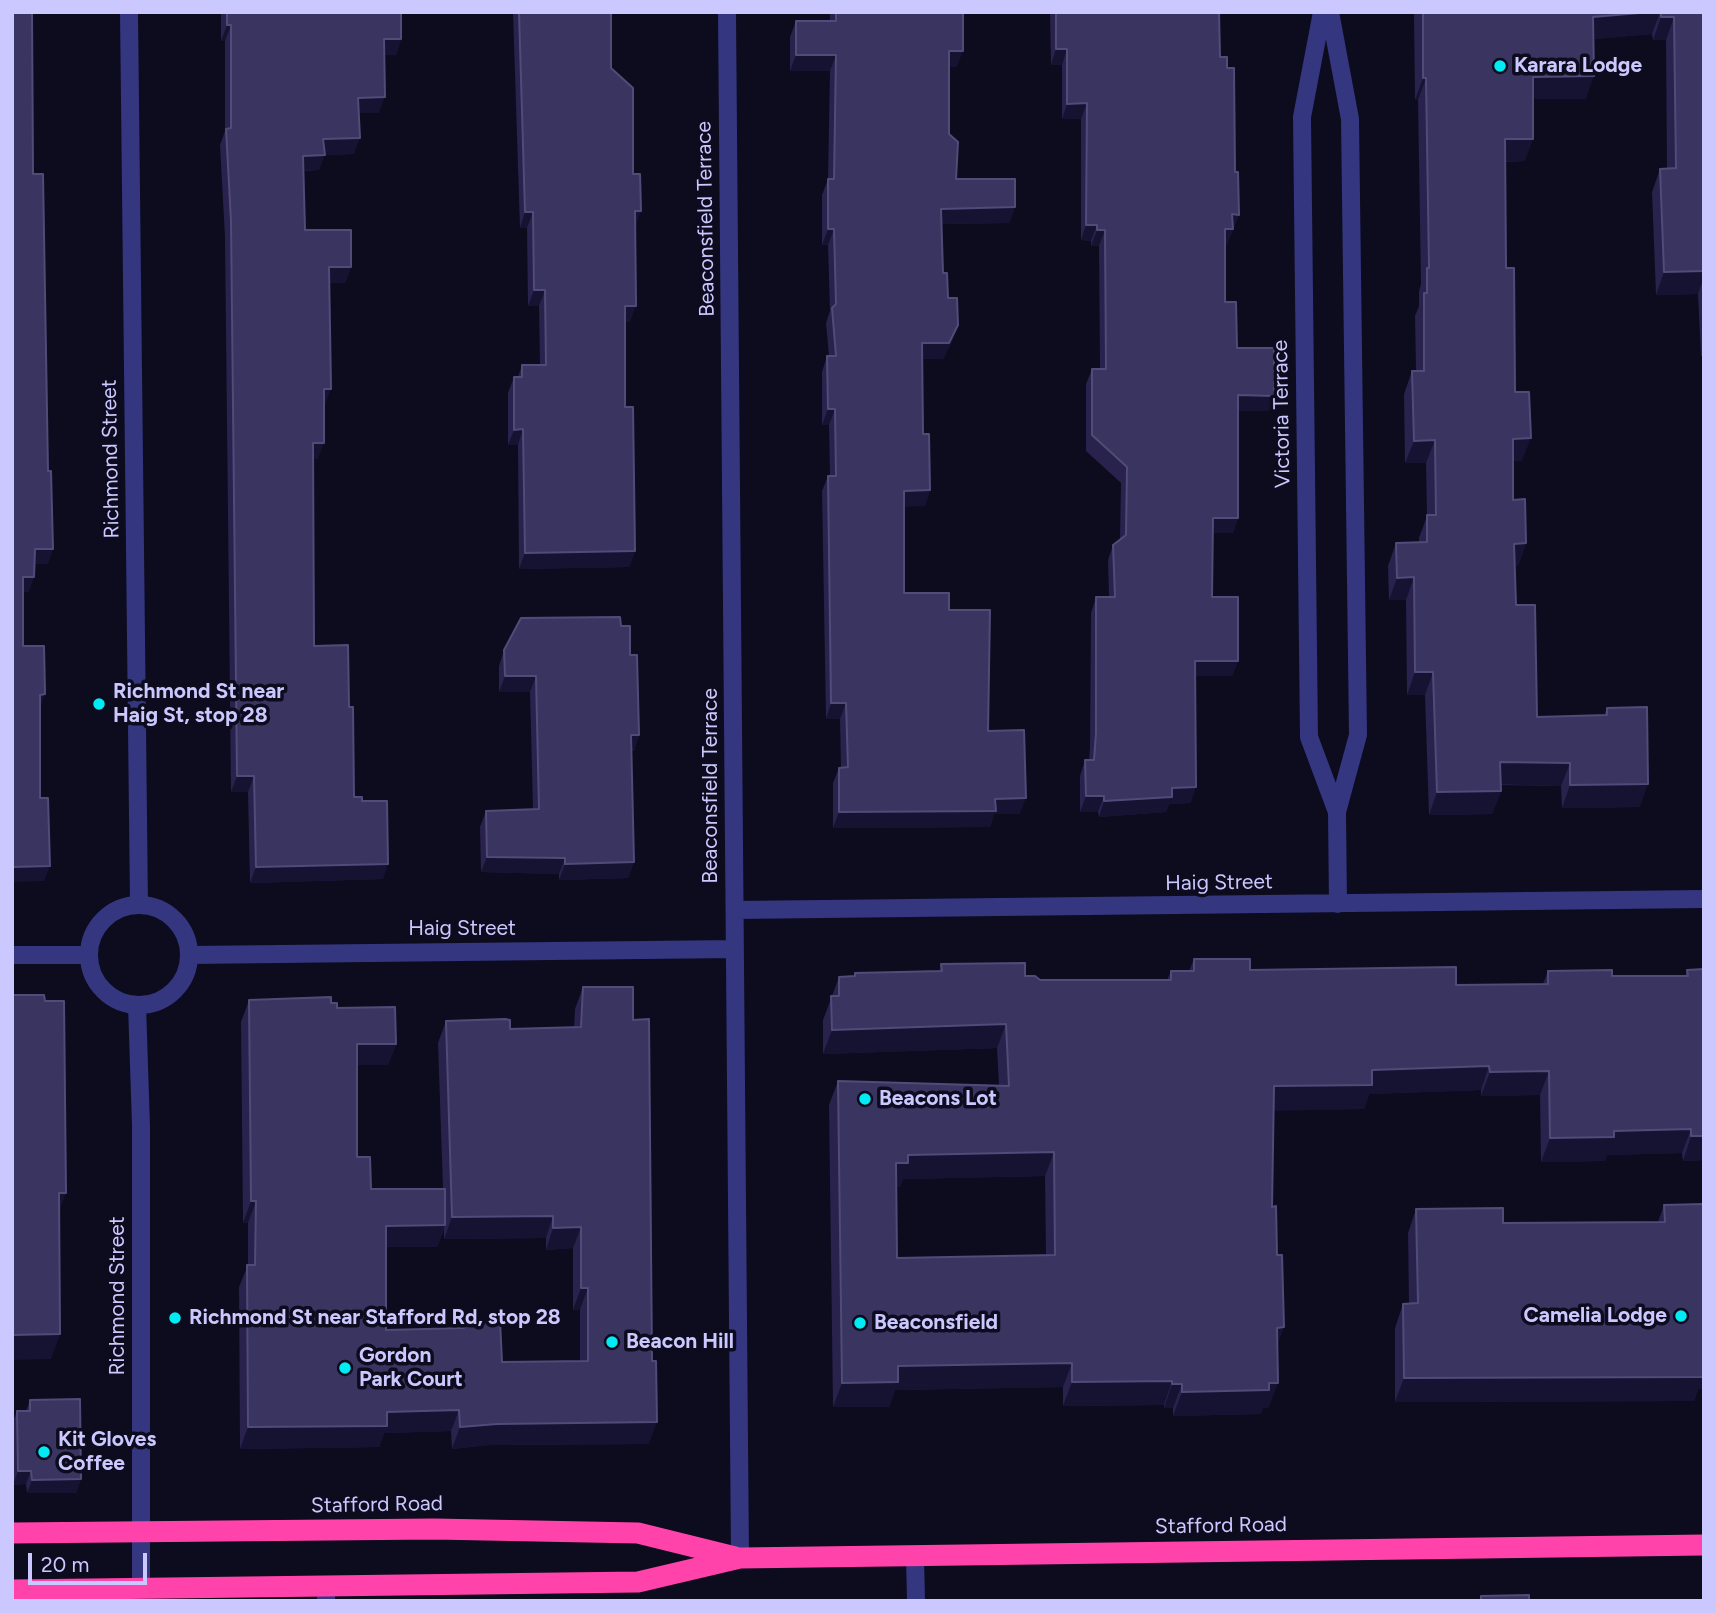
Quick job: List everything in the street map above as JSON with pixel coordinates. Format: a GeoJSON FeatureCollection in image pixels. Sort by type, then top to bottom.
{"type":"FeatureCollection","features":[{"type":"Feature","properties":{"kind":"highway","name":"Stafford Road"},"geometry":{"type":"LineString","coordinates":[[12,1533],[447,1529],[638,1533],[740,1558]]}},
{"type":"Feature","properties":{"kind":"highway","name":"Stafford Road"},"geometry":{"type":"LineString","coordinates":[[12,1590],[141,1588],[326,1593],[638,1582],[740,1558],[1704,1545]]}},
{"type":"Feature","properties":{"kind":"street","name":"Richmond Street"},"geometry":{"type":"LineString","coordinates":[[129,12],[139,905]]}},
{"type":"Feature","properties":{"kind":"street","name":"Beaconsfield Terrace"},"geometry":{"type":"LineString","coordinates":[[727,12],[740,1558]]}},
{"type":"Feature","properties":{"kind":"street","name":"Victoria Terrace"},"geometry":{"type":"LineString","coordinates":[[1322,12],[1302,117],[1309,737],[1337,812]]}},
{"type":"Feature","properties":{"kind":"street","name":"Victoria Terrace"},"geometry":{"type":"LineString","coordinates":[[1330,12],[1350,119],[1358,735],[1337,812],[1338,904]]}},
{"type":"Feature","properties":{"kind":"street","name":"Haig Street"},"geometry":{"type":"LineString","coordinates":[[735,910],[1704,899]]}},
{"type":"Feature","properties":{"kind":"street"},"geometry":{"type":"LineString","coordinates":[[139,905],[169,915],[180,925],[189,955],[187,971],[179,985],[167,996],[153,1003],[137,1005],[108,995],[98,984],[89,955],[99,926],[109,915],[139,905]]}},
{"type":"Feature","properties":{"kind":"street","name":"Haig Street"},"geometry":{"type":"LineString","coordinates":[[189,955],[735,949]]}},
{"type":"Feature","properties":{"kind":"street"},"geometry":{"type":"LineString","coordinates":[[12,955],[89,955]]}},
{"type":"Feature","properties":{"kind":"street","name":"Richmond Street"},"geometry":{"type":"LineString","coordinates":[[137,1005],[141,1126],[141,1588]]}},
{"type":"Feature","properties":{"kind":"street"},"geometry":{"type":"LineString","coordinates":[[915,1555],[916,1601]]}},
{"type":"Feature","properties":{"kind":"building"},"geometry":{"type":"Polygon","coordinates":[[[12,12],[32,12],[33,174],[43,174],[48,471],[51,471],[53,549],[35,549],[34,577],[23,577],[23,646],[44,646],[45,694],[40,695],[40,798],[48,798],[50,866],[12,867],[12,12]]]}},
{"type":"Feature","properties":{"kind":"building"},"geometry":{"type":"Polygon","coordinates":[[[227,12],[401,12],[401,39],[384,39],[385,97],[358,98],[360,138],[323,139],[325,155],[303,156],[305,230],[351,230],[351,267],[329,267],[331,389],[324,389],[324,443],[313,443],[314,646],[348,645],[349,707],[353,707],[354,797],[362,797],[362,801],[387,801],[388,864],[256,867],[254,776],[237,776],[231,221],[226,129],[231,128],[231,25],[227,25],[227,12]]]}},
{"type":"Feature","properties":{"kind":"building"},"geometry":{"type":"Polygon","coordinates":[[[519,12],[611,12],[611,68],[633,88],[633,174],[640,174],[641,211],[635,211],[636,306],[625,306],[625,407],[633,407],[635,551],[525,553],[523,429],[514,430],[514,377],[522,377],[522,365],[546,365],[545,290],[534,290],[533,212],[525,212],[519,12]]]}},
{"type":"Feature","properties":{"kind":"building"},"geometry":{"type":"Polygon","coordinates":[[[836,12],[963,12],[963,51],[949,51],[949,134],[958,142],[956,179],[1015,179],[1015,207],[941,209],[943,273],[947,273],[948,298],[957,298],[958,325],[949,343],[922,343],[923,434],[929,434],[930,490],[904,491],[904,593],[949,593],[949,610],[990,610],[988,731],[1024,730],[1026,798],[995,799],[996,811],[839,812],[839,768],[848,767],[846,703],[831,703],[828,476],[836,476],[835,409],[828,409],[827,356],[836,356],[832,308],[836,304],[834,229],[828,229],[828,179],[834,179],[836,55],[796,55],[796,21],[836,21],[836,12]]]}},
{"type":"Feature","properties":{"kind":"building"},"geometry":{"type":"Polygon","coordinates":[[[1056,12],[1219,12],[1220,57],[1227,57],[1227,68],[1234,68],[1235,172],[1238,172],[1239,215],[1232,214],[1233,229],[1225,229],[1225,302],[1236,302],[1237,348],[1274,348],[1274,396],[1238,395],[1238,518],[1213,518],[1212,597],[1238,597],[1238,661],[1195,661],[1196,787],[1172,788],[1172,797],[1104,801],[1104,796],[1086,796],[1085,760],[1094,760],[1096,733],[1096,597],[1115,597],[1113,545],[1126,535],[1127,467],[1092,435],[1092,369],[1106,369],[1105,230],[1097,230],[1097,225],[1086,225],[1087,103],[1067,104],[1067,49],[1056,49],[1056,12]]]}},
{"type":"Feature","properties":{"kind":"building"},"geometry":{"type":"Polygon","coordinates":[[[1423,12],[1651,12],[1593,17],[1594,76],[1533,77],[1533,139],[1505,139],[1506,268],[1514,268],[1515,392],[1529,392],[1531,438],[1513,439],[1513,500],[1525,499],[1526,543],[1514,544],[1516,605],[1535,605],[1537,717],[1607,715],[1607,708],[1647,707],[1648,784],[1570,785],[1570,763],[1500,762],[1501,791],[1437,792],[1433,672],[1415,672],[1414,577],[1397,578],[1396,543],[1427,542],[1427,515],[1436,515],[1435,440],[1414,441],[1412,371],[1424,371],[1424,293],[1427,293],[1429,268],[1423,12]]]}},
{"type":"Feature","properties":{"kind":"building"},"geometry":{"type":"Polygon","coordinates":[[[1661,12],[1704,12],[1704,271],[1664,272],[1660,169],[1676,168],[1674,17],[1661,17],[1661,12]]]}},
{"type":"Feature","properties":{"kind":"building"},"geometry":{"type":"Polygon","coordinates":[[[620,617],[621,626],[630,626],[630,655],[637,655],[639,735],[631,735],[634,862],[565,864],[565,858],[487,857],[486,811],[539,809],[536,676],[505,676],[504,650],[521,618],[620,617]]]}},
{"type":"Feature","properties":{"kind":"building"},"geometry":{"type":"Polygon","coordinates":[[[1194,959],[1250,959],[1250,970],[1456,967],[1456,985],[1548,984],[1548,971],[1612,970],[1612,976],[1688,976],[1687,970],[1704,969],[1704,1136],[1691,1136],[1691,1129],[1614,1131],[1614,1137],[1550,1138],[1549,1071],[1490,1072],[1489,1066],[1372,1070],[1372,1085],[1274,1086],[1272,1207],[1276,1206],[1277,1255],[1282,1255],[1284,1327],[1277,1328],[1278,1383],[1269,1383],[1269,1390],[1182,1392],[1182,1384],[1172,1384],[1172,1381],[1072,1382],[1072,1363],[898,1366],[898,1382],[842,1383],[838,1081],[1009,1086],[1006,1024],[832,1030],[831,996],[839,996],[839,977],[855,976],[855,973],[942,971],[941,964],[1025,963],[1025,976],[1035,976],[1040,980],[1171,980],[1171,971],[1194,971],[1194,959]],[[1054,1152],[908,1155],[908,1163],[896,1163],[897,1258],[1055,1255],[1054,1152]]]}},
{"type":"Feature","properties":{"kind":"building"},"geometry":{"type":"Polygon","coordinates":[[[583,987],[633,987],[633,1020],[649,1019],[652,1361],[656,1361],[657,1422],[460,1427],[459,1410],[387,1412],[387,1426],[248,1427],[247,1265],[255,1265],[256,1201],[251,1201],[249,1000],[331,997],[331,1003],[337,1003],[337,1008],[395,1007],[396,1044],[357,1044],[357,1157],[370,1157],[371,1189],[445,1189],[445,1225],[386,1226],[386,1330],[464,1328],[464,1321],[500,1320],[502,1362],[588,1361],[588,1288],[581,1288],[581,1227],[553,1228],[553,1216],[452,1217],[446,1021],[505,1019],[510,1020],[510,1029],[581,1027],[583,987]]]}},
{"type":"Feature","properties":{"kind":"building"},"geometry":{"type":"Polygon","coordinates":[[[12,995],[44,995],[45,1001],[64,1001],[66,1193],[59,1193],[60,1334],[12,1335],[12,995]]]}},
{"type":"Feature","properties":{"kind":"building"},"geometry":{"type":"Polygon","coordinates":[[[1703,1204],[1703,1377],[1404,1378],[1403,1304],[1418,1303],[1416,1209],[1503,1208],[1503,1223],[1665,1222],[1664,1205],[1703,1204]]]}},
{"type":"Feature","properties":{"kind":"building"},"geometry":{"type":"Polygon","coordinates":[[[80,1399],[81,1479],[32,1480],[31,1471],[18,1471],[17,1411],[30,1411],[30,1400],[80,1399]]]}},
{"type":"Feature","properties":{"kind":"building"},"geometry":{"type":"Polygon","coordinates":[[[1529,1595],[1529,1601],[1481,1601],[1481,1596],[1529,1595]]]}},
{"type":"Feature","properties":{"kind":"place","name":"Karara Lodge"},"geometry":{"type":"Point","coordinates":[1500,66]}},
{"type":"Feature","properties":{"kind":"place","name":"Richmond St near Haig St, stop 28"},"geometry":{"type":"Point","coordinates":[99,704]}},
{"type":"Feature","properties":{"kind":"place","name":"Beacons Lot"},"geometry":{"type":"Point","coordinates":[865,1099]}},
{"type":"Feature","properties":{"kind":"place","name":"Camelia Lodge"},"geometry":{"type":"Point","coordinates":[1681,1316]}},
{"type":"Feature","properties":{"kind":"place","name":"Richmond St near Stafford Rd, stop 28"},"geometry":{"type":"Point","coordinates":[175,1318]}},
{"type":"Feature","properties":{"kind":"place","name":"Beaconsfield"},"geometry":{"type":"Point","coordinates":[860,1323]}},
{"type":"Feature","properties":{"kind":"place","name":"Beacon Hill"},"geometry":{"type":"Point","coordinates":[612,1342]}},
{"type":"Feature","properties":{"kind":"place","name":"Gordon Park Court"},"geometry":{"type":"Point","coordinates":[345,1368]}},
{"type":"Feature","properties":{"kind":"place","name":"Kit Gloves Coffee"},"geometry":{"type":"Point","coordinates":[44,1452]}}]}
